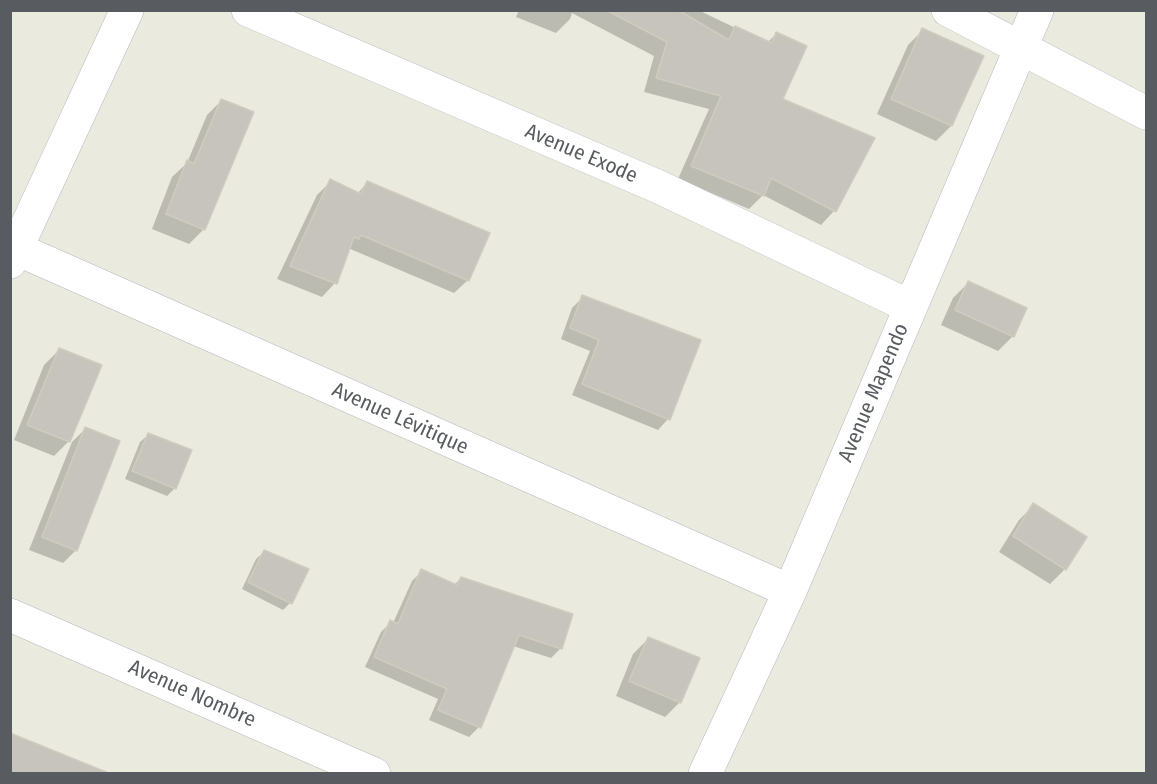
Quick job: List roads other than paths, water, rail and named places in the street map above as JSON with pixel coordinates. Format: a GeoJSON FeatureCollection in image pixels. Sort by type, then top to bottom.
{"type":"FeatureCollection","features":[{"type":"Feature","properties":{"kind":"street"},"geometry":{"type":"LineString","coordinates":[[12,252],[127,10]]}},
{"type":"Feature","properties":{"kind":"street","name":"Avenue Exode"},"geometry":{"type":"LineString","coordinates":[[248,10],[659,187],[911,307]]}},
{"type":"Feature","properties":{"kind":"street"},"geometry":{"type":"LineString","coordinates":[[948,10],[1146,112]]}},
{"type":"Feature","properties":{"kind":"street","name":"Avenue Mapendo"},"geometry":{"type":"LineString","coordinates":[[705,774],[790,591],[1036,10]]}},
{"type":"Feature","properties":{"kind":"street","name":"Avenue Lévitique"},"geometry":{"type":"LineString","coordinates":[[12,252],[790,591]]}},
{"type":"Feature","properties":{"kind":"street","name":"Avenue Nombre"},"geometry":{"type":"LineString","coordinates":[[10,615],[374,774]]}}]}
